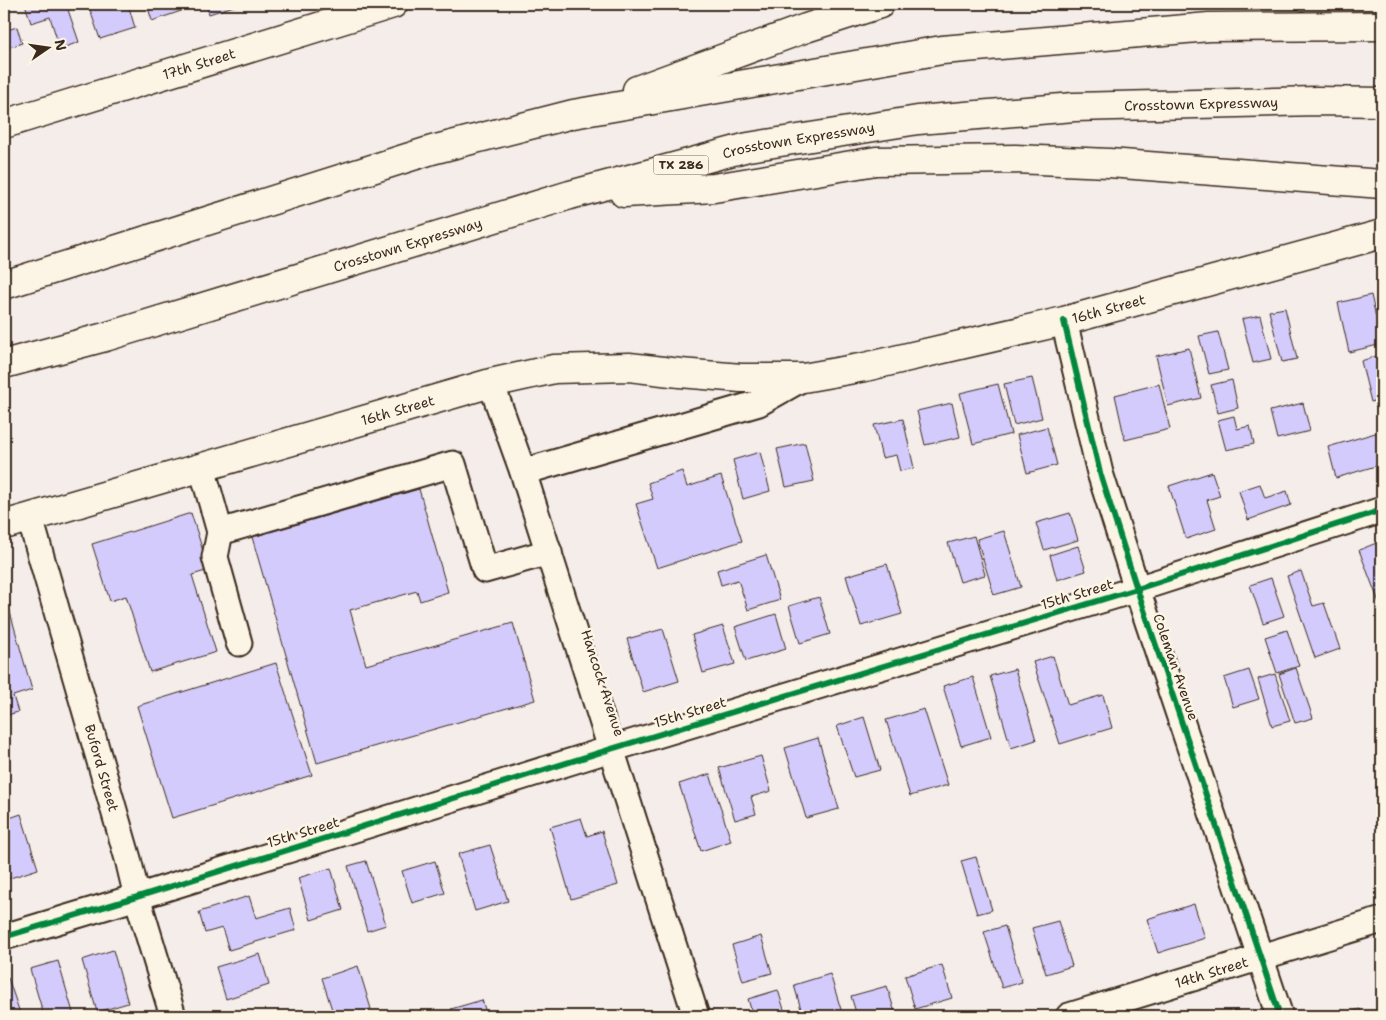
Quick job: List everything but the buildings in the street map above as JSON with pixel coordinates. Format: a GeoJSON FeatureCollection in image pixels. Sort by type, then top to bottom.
{"type":"FeatureCollection","features":[{"type":"Feature","properties":{"kind":"main road","name":"17th Street"},"geometry":{"type":"LineString","coordinates":[[4,124],[387,4]]}},
{"type":"Feature","properties":{"kind":"main road"},"geometry":{"type":"LineString","coordinates":[[573,114],[806,28],[880,4]]}},
{"type":"Feature","properties":{"kind":"main road"},"geometry":{"type":"LineString","coordinates":[[4,285],[432,150],[573,114],[942,50],[1209,27],[1382,26]]}},
{"type":"Feature","properties":{"kind":"main road","name":"Crosstown Expressway"},"geometry":{"type":"LineString","coordinates":[[4,364],[105,337],[570,196],[748,147],[918,120],[1074,107],[1382,102]]}},
{"type":"Feature","properties":{"kind":"main road"},"geometry":{"type":"LineString","coordinates":[[570,196],[714,188],[876,161],[986,159],[1109,163],[1382,184]]}},
{"type":"Feature","properties":{"kind":"main road","name":"16th Street"},"geometry":{"type":"LineString","coordinates":[[4,525],[491,384],[554,369],[629,367],[741,378],[803,378],[865,367],[1064,321],[1382,234]]}},
{"type":"Feature","properties":{"kind":"main road"},"geometry":{"type":"LineString","coordinates":[[4,278],[48,271]]}},
{"type":"Feature","properties":{"kind":"main road"},"geometry":{"type":"LineString","coordinates":[[4,381],[105,337]]}},
{"type":"Feature","properties":{"kind":"street","name":"Coleman Avenue"},"geometry":{"type":"LineString","coordinates":[[1064,321],[1100,473],[1280,1016]]}},
{"type":"Feature","properties":{"kind":"street","name":"16th Street"},"geometry":{"type":"LineString","coordinates":[[523,472],[759,403],[803,378]]}},
{"type":"Feature","properties":{"kind":"street","name":"Hancock Avenue"},"geometry":{"type":"LineString","coordinates":[[491,384],[523,472],[549,552],[696,1016]]}},
{"type":"Feature","properties":{"kind":"street"},"geometry":{"type":"LineString","coordinates":[[220,532],[453,464],[485,570],[549,552]]}},
{"type":"Feature","properties":{"kind":"street"},"geometry":{"type":"LineString","coordinates":[[202,468],[220,532],[215,557],[239,643]]}},
{"type":"Feature","properties":{"kind":"street","name":"15th Street"},"geometry":{"type":"LineString","coordinates":[[4,937],[1137,589],[1382,510]]}},
{"type":"Feature","properties":{"kind":"street","name":"Buford Street"},"geometry":{"type":"LineString","coordinates":[[30,518],[173,1016]]}},
{"type":"Feature","properties":{"kind":"street","name":"14th Street"},"geometry":{"type":"LineString","coordinates":[[1069,1016],[1382,920]]}},
{"type":"Feature","properties":{"kind":"cycle path"},"geometry":{"type":"LineString","coordinates":[[1064,321],[1100,473],[1280,1016]]}},
{"type":"Feature","properties":{"kind":"cycle path"},"geometry":{"type":"LineString","coordinates":[[4,937],[1137,589],[1382,510]]}}]}
